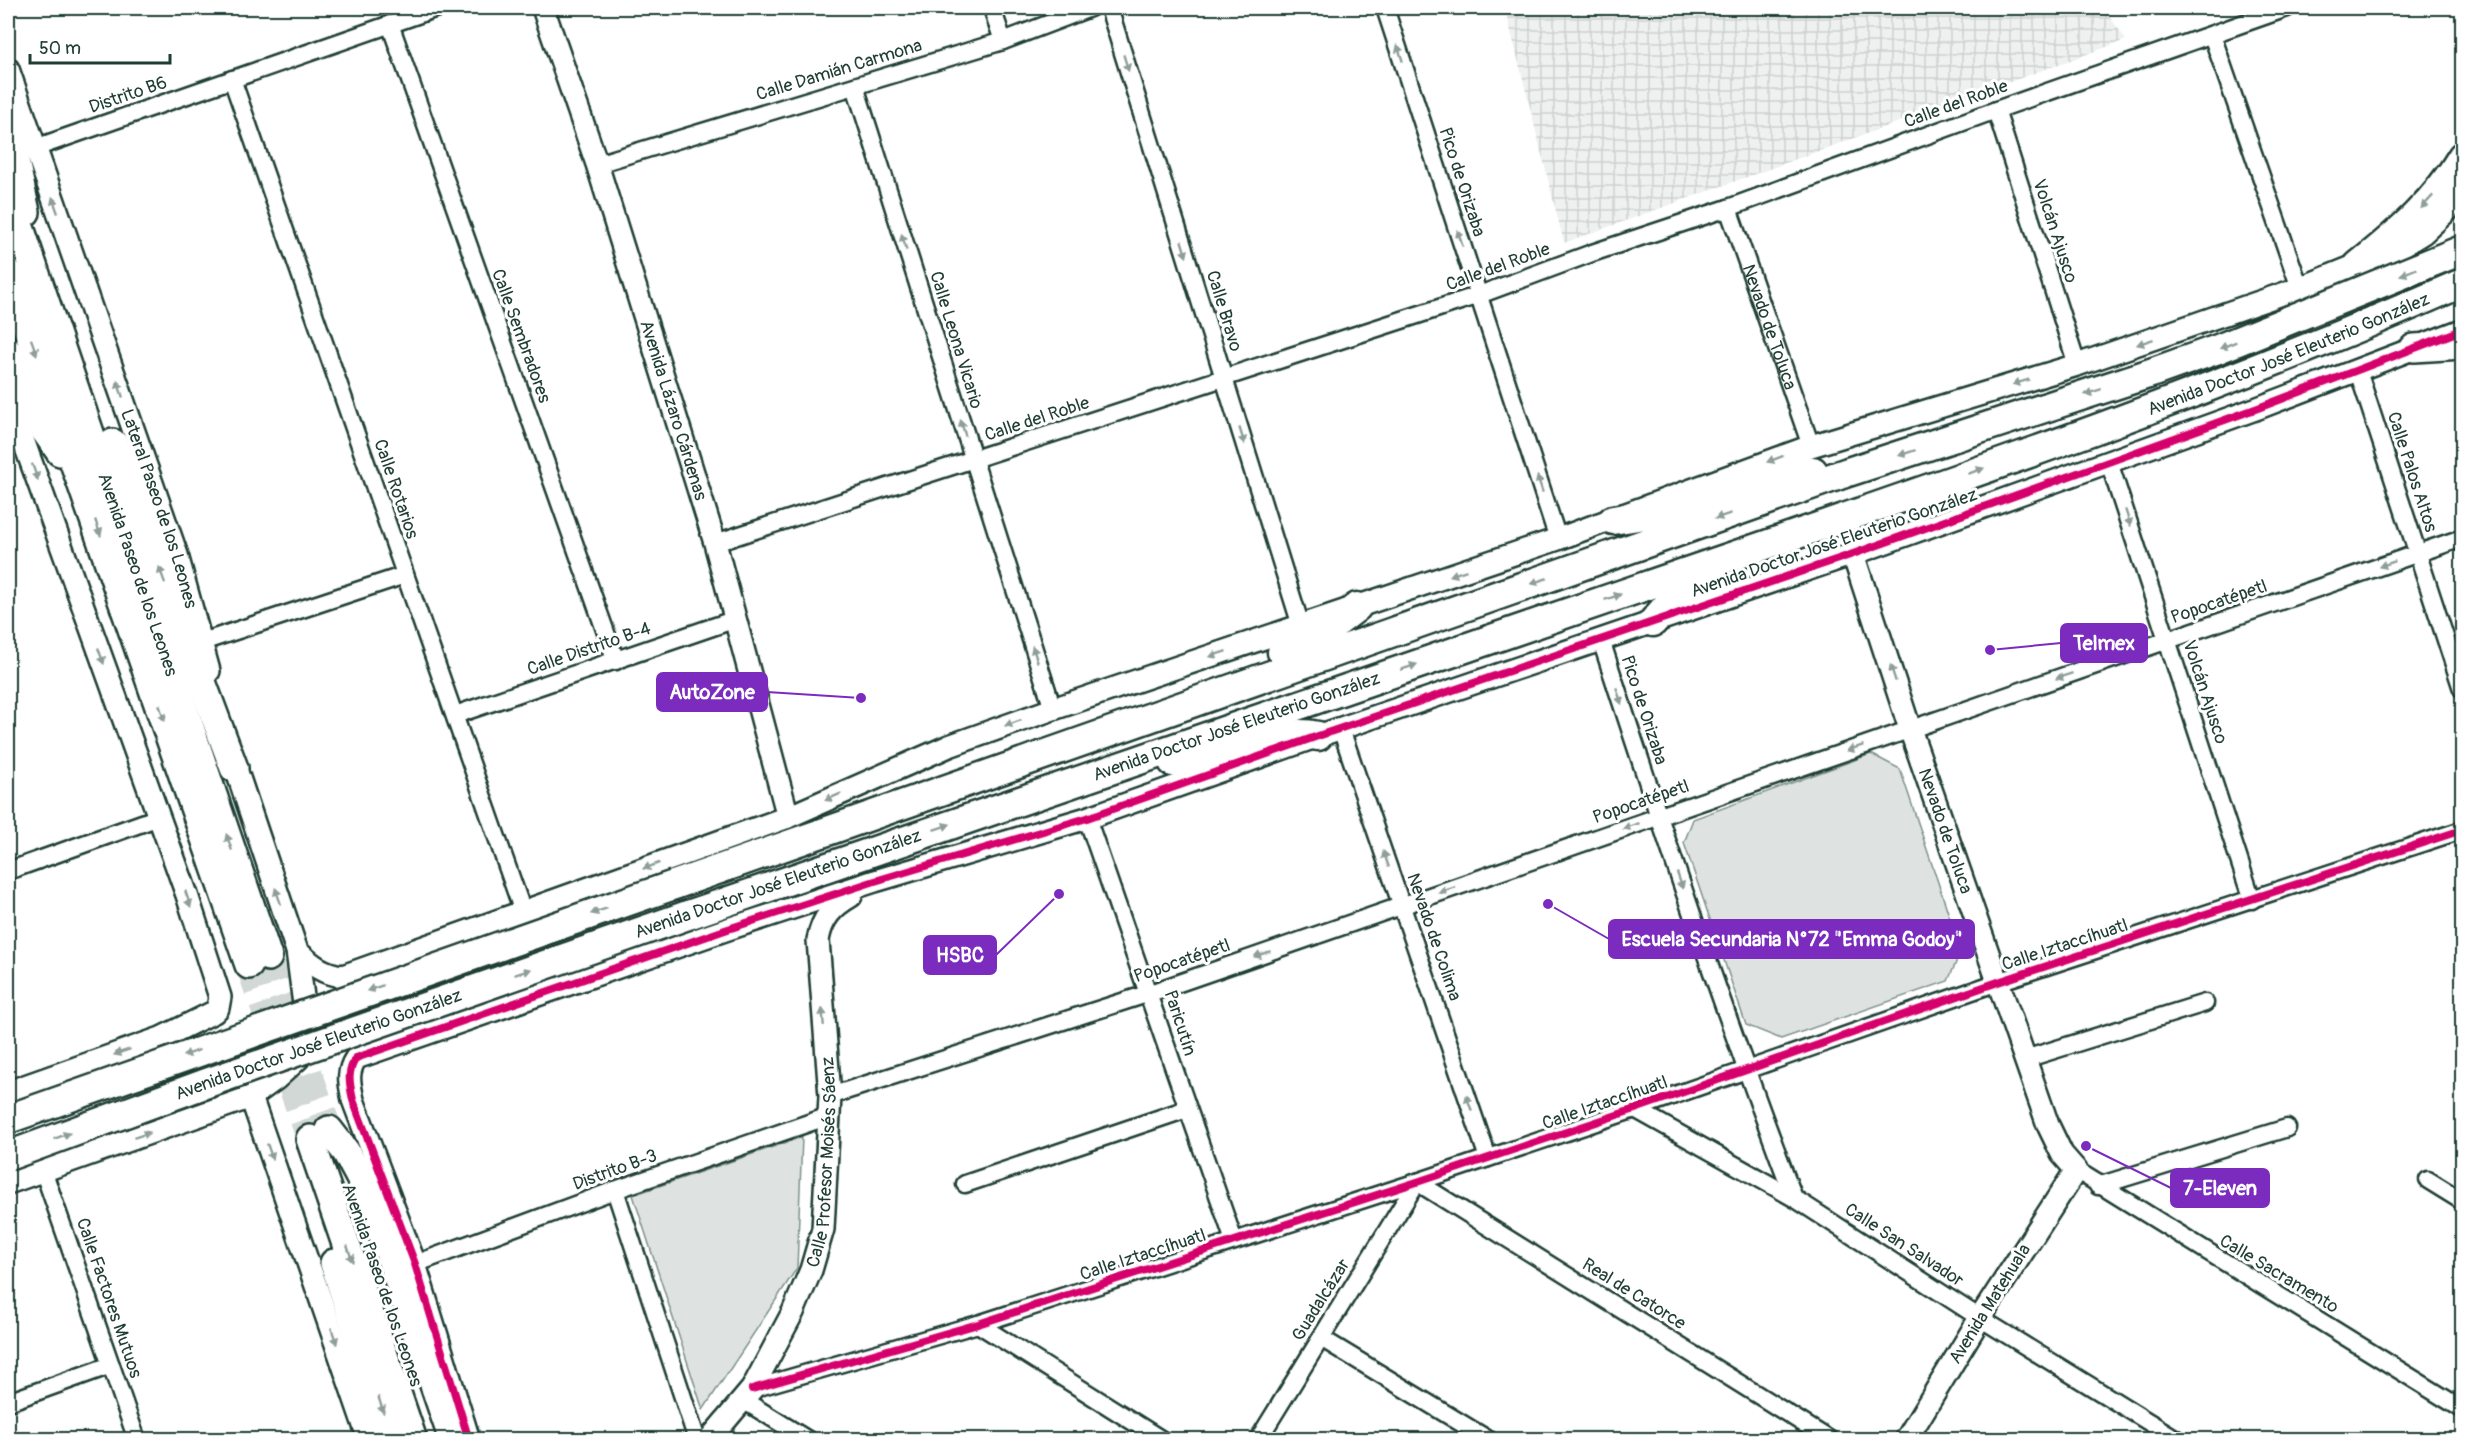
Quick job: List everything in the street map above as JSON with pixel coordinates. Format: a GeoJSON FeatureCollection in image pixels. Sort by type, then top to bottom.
{"type":"FeatureCollection","features":[{"type":"Feature","properties":{"kind":"highway","name":"Avenida Doctor José Eleuterio González"},"geometry":{"type":"LineString","coordinates":[[8,1119],[1848,472],[2148,374],[2218,349],[2463,250]]}},
{"type":"Feature","properties":{"kind":"highway","name":"Avenida Doctor José Eleuterio González"},"geometry":{"type":"LineString","coordinates":[[8,1156],[207,1083],[688,915],[1849,516],[2159,405],[2361,327],[2463,283]]}},
{"type":"Feature","properties":{"kind":"highway"},"geometry":{"type":"LineString","coordinates":[[1613,520],[1683,509],[1780,476],[1824,470],[1848,472]]}},
{"type":"Feature","properties":{"kind":"highway"},"geometry":{"type":"LineString","coordinates":[[1653,622],[1671,601],[1684,593],[1830,540],[1845,525],[1849,516]]}},
{"type":"Feature","properties":{"kind":"highway"},"geometry":{"type":"LineString","coordinates":[[1091,738],[1115,718],[1138,704],[1315,639],[1357,607]]}},
{"type":"Feature","properties":{"kind":"highway"},"geometry":{"type":"LineString","coordinates":[[1135,761],[1180,762],[1224,753],[1288,734],[1330,733]]}},
{"type":"Feature","properties":{"kind":"main road"},"geometry":{"type":"LineString","coordinates":[[8,128],[43,291],[99,408],[234,768]]}},
{"type":"Feature","properties":{"kind":"main road"},"geometry":{"type":"LineString","coordinates":[[2358,265],[2414,217],[2442,187],[2463,156]]}},
{"type":"Feature","properties":{"kind":"main road","name":"Avenida Paseo de los Leones"},"geometry":{"type":"LineString","coordinates":[[8,192],[43,291],[259,961],[79,473],[8,273]]}},
{"type":"Feature","properties":{"kind":"main road"},"geometry":{"type":"LineString","coordinates":[[2414,348],[2458,336]]}},
{"type":"Feature","properties":{"kind":"main road"},"geometry":{"type":"LineString","coordinates":[[8,352],[45,431],[57,449],[79,473]]}},
{"type":"Feature","properties":{"kind":"main road"},"geometry":{"type":"LineString","coordinates":[[392,1440],[321,1222],[311,1175],[317,1139],[346,1152],[369,1195],[453,1440]]}},
{"type":"Feature","properties":{"kind":"main road","name":"Avenida Paseo de los Leones"},"geometry":{"type":"LineString","coordinates":[[317,1139],[412,1440]]}},
{"type":"Feature","properties":{"kind":"main road","name":"Avenida Paseo de los Leones"},"geometry":{"type":"LineString","coordinates":[[317,1139],[436,1440]]}},
{"type":"Feature","properties":{"kind":"street","name":"Distrito B6"},"geometry":{"type":"LineString","coordinates":[[35,148],[437,8]]}},
{"type":"Feature","properties":{"kind":"street","name":"Avenida Lázaro Cárdenas"},"geometry":{"type":"LineString","coordinates":[[543,8],[597,164],[716,543],[788,817]]}},
{"type":"Feature","properties":{"kind":"street"},"geometry":{"type":"LineString","coordinates":[[992,8],[1003,41]]}},
{"type":"Feature","properties":{"kind":"street","name":"Calle Damián Carmona"},"geometry":{"type":"LineString","coordinates":[[597,164],[1003,41],[1090,8]]}},
{"type":"Feature","properties":{"kind":"street","name":"Calle Bravo"},"geometry":{"type":"LineString","coordinates":[[1108,8],[1301,626]]}},
{"type":"Feature","properties":{"kind":"street","name":"Pico de Orizaba"},"geometry":{"type":"LineString","coordinates":[[1384,8],[1558,539]]}},
{"type":"Feature","properties":{"kind":"street","name":"Calle del Roble"},"geometry":{"type":"LineString","coordinates":[[716,543],[1479,296],[1592,253],[1728,208],[1996,110],[2288,8]]}},
{"type":"Feature","properties":{"kind":"street","name":"Calle Sembradores"},"geometry":{"type":"LineString","coordinates":[[390,24],[616,662]]}},
{"type":"Feature","properties":{"kind":"street"},"geometry":{"type":"LineString","coordinates":[[2212,35],[2300,288]]}},
{"type":"Feature","properties":{"kind":"street","name":"Lateral Paseo de los Leones"},"geometry":{"type":"LineString","coordinates":[[8,69],[177,555],[234,768],[297,951],[305,1022],[305,1033],[298,1059],[251,1096],[8,1183]]}},
{"type":"Feature","properties":{"kind":"street","name":"Calle Rotarios"},"geometry":{"type":"LineString","coordinates":[[232,79],[524,912]]}},
{"type":"Feature","properties":{"kind":"street","name":"Calle Leona Vicario"},"geometry":{"type":"LineString","coordinates":[[855,86],[1053,710]]}},
{"type":"Feature","properties":{"kind":"street","name":"Volcán Ajusco"},"geometry":{"type":"LineString","coordinates":[[1996,110],[2077,365]]}},
{"type":"Feature","properties":{"kind":"street"},"geometry":{"type":"LineString","coordinates":[[297,951],[328,974],[343,976],[384,962],[788,817],[949,746],[1613,520],[1811,446],[2077,365],[2300,288],[2397,249],[2423,233],[2463,197]]}},
{"type":"Feature","properties":{"kind":"street","name":"Nevado de Toluca"},"geometry":{"type":"LineString","coordinates":[[1728,208],[1811,446]]}},
{"type":"Feature","properties":{"kind":"street"},"geometry":{"type":"LineString","coordinates":[[2397,249],[2429,246],[2440,248],[2455,257],[2463,267]]}},
{"type":"Feature","properties":{"kind":"street"},"geometry":{"type":"LineString","coordinates":[[2458,336],[2463,316]]}},
{"type":"Feature","properties":{"kind":"street","name":"Avenida Doctor José Eleuterio González"},"geometry":{"type":"LineString","coordinates":[[875,881],[1087,818],[1853,554],[2109,462],[2414,348]]}},
{"type":"Feature","properties":{"kind":"street","name":"Calle Palos Altos"},"geometry":{"type":"LineString","coordinates":[[2358,370],[2463,688]]}},
{"type":"Feature","properties":{"kind":"street"},"geometry":{"type":"LineString","coordinates":[[8,398],[218,984],[220,1004],[214,1012],[161,1038],[8,1092]]}},
{"type":"Feature","properties":{"kind":"street","name":"Volcán Ajusco"},"geometry":{"type":"LineString","coordinates":[[2109,462],[2252,900]]}},
{"type":"Feature","properties":{"kind":"street","name":"Popocatépetl"},"geometry":{"type":"LineString","coordinates":[[830,1106],[1402,905],[2463,538]]}},
{"type":"Feature","properties":{"kind":"street","name":"Nevado de Toluca"},"geometry":{"type":"LineString","coordinates":[[1853,554],[1910,729],[2048,1125],[2062,1154],[2076,1170]]}},
{"type":"Feature","properties":{"kind":"street"},"geometry":{"type":"LineString","coordinates":[[202,642],[405,575]]}},
{"type":"Feature","properties":{"kind":"street","name":"Calle Distrito B-4"},"geometry":{"type":"LineString","coordinates":[[455,715],[616,662],[736,619]]}},
{"type":"Feature","properties":{"kind":"street","name":"Pico de Orizaba"},"geometry":{"type":"LineString","coordinates":[[1601,640],[1658,816],[1745,1070],[1794,1198]]}},
{"type":"Feature","properties":{"kind":"street","name":"Nevado de Colima"},"geometry":{"type":"LineString","coordinates":[[1330,733],[1402,905],[1488,1158]]}},
{"type":"Feature","properties":{"kind":"street"},"geometry":{"type":"LineString","coordinates":[[8,871],[159,817]]}},
{"type":"Feature","properties":{"kind":"street","name":"Paricutín"},"geometry":{"type":"LineString","coordinates":[[1087,818],[1150,993],[1187,1109],[1234,1241]]}},
{"type":"Feature","properties":{"kind":"street","name":"Calle Iztaccíhuatl"},"geometry":{"type":"LineString","coordinates":[[747,1395],[978,1324],[1417,1182],[1635,1109],[1998,982],[2463,830]]}},
{"type":"Feature","properties":{"kind":"street"},"geometry":{"type":"LineString","coordinates":[[469,1440],[415,1264],[353,1100],[349,1080],[350,1068],[356,1058],[875,881]]}},
{"type":"Feature","properties":{"kind":"street","name":"Calle Profesor Moisés Sáenz"},"geometry":{"type":"LineString","coordinates":[[709,1440],[747,1395],[793,1312],[811,1270],[823,1229],[830,1106],[818,940],[821,924],[827,914],[841,902],[875,881]]}},
{"type":"Feature","properties":{"kind":"street"},"geometry":{"type":"LineString","coordinates":[[495,922],[479,939],[476,961],[484,982],[500,998],[523,1001]]}},
{"type":"Feature","properties":{"kind":"street"},"geometry":{"type":"LineString","coordinates":[[384,962],[400,969],[415,983],[422,996],[426,1015],[423,1035]]}},
{"type":"Feature","properties":{"kind":"street"},"geometry":{"type":"LineString","coordinates":[[2025,1059],[2205,1003]]}},
{"type":"Feature","properties":{"kind":"street"},"geometry":{"type":"LineString","coordinates":[[251,1096],[369,1440]]}},
{"type":"Feature","properties":{"kind":"street","name":"Distrito B-3"},"geometry":{"type":"LineString","coordinates":[[415,1264],[615,1190],[830,1106]]}},
{"type":"Feature","properties":{"kind":"street"},"geometry":{"type":"LineString","coordinates":[[965,1184],[1187,1109]]}},
{"type":"Feature","properties":{"kind":"street","name":"Calle San Salvador"},"geometry":{"type":"LineString","coordinates":[[1635,1109],[1794,1198],[1980,1318],[2178,1440]]}},
{"type":"Feature","properties":{"kind":"street"},"geometry":{"type":"LineString","coordinates":[[2098,1186],[2287,1128]]}},
{"type":"Feature","properties":{"kind":"street","name":"Calle Factores Mutuos"},"geometry":{"type":"LineString","coordinates":[[43,1170],[138,1440]]}},
{"type":"Feature","properties":{"kind":"street","name":"Calle Sacramento"},"geometry":{"type":"LineString","coordinates":[[2076,1170],[2098,1186],[2463,1409]]}},
{"type":"Feature","properties":{"kind":"street","name":"Avenida Matehuala"},"geometry":{"type":"LineString","coordinates":[[1906,1440],[1980,1318],[2076,1170]]}},
{"type":"Feature","properties":{"kind":"street"},"geometry":{"type":"LineString","coordinates":[[2428,1180],[2463,1201]]}},
{"type":"Feature","properties":{"kind":"street","name":"Guadalcázar"},"geometry":{"type":"LineString","coordinates":[[1258,1440],[1417,1182]]}},
{"type":"Feature","properties":{"kind":"street","name":"Real de Catorce"},"geometry":{"type":"LineString","coordinates":[[1417,1182],[1830,1440]]}},
{"type":"Feature","properties":{"kind":"street"},"geometry":{"type":"LineString","coordinates":[[615,1190],[697,1440]]}},
{"type":"Feature","properties":{"kind":"street"},"geometry":{"type":"LineString","coordinates":[[978,1324],[1162,1440]]}},
{"type":"Feature","properties":{"kind":"street"},"geometry":{"type":"LineString","coordinates":[[1321,1338],[1489,1440]]}},
{"type":"Feature","properties":{"kind":"street"},"geometry":{"type":"LineString","coordinates":[[8,1402],[111,1365]]}},
{"type":"Feature","properties":{"kind":"street"},"geometry":{"type":"LineString","coordinates":[[747,1395],[808,1440]]}},
{"type":"Feature","properties":{"kind":"shaded area"},"geometry":{"type":"Polygon","coordinates":[[[1505,8],[2104,8],[2126,40],[1564,243],[1505,8]]]}},
{"type":"Feature","properties":{"kind":"shaded area"},"geometry":{"type":"Polygon","coordinates":[[[1871,754],[1900,769],[1961,951],[1948,981],[1781,1039],[1746,1025],[1684,843],[1693,819],[1871,754]]]}},
{"type":"Feature","properties":{"kind":"shaded area"},"geometry":{"type":"Polygon","coordinates":[[[802,1137],[797,1268],[703,1410],[633,1195],[802,1137]]]}},
{"type":"Feature","properties":{"kind":"tunnel"},"geometry":{"type":"LineString","coordinates":[[268,957],[329,1130]]}},
{"type":"Feature","properties":{"kind":"tunnel"},"geometry":{"type":"LineString","coordinates":[[249,965],[310,1139]]}},
{"type":"Feature","properties":{"kind":"cycle path"},"geometry":{"type":"LineString","coordinates":[[469,1440],[415,1264],[353,1100],[350,1074],[356,1058],[725,930],[875,881],[1087,818],[1318,736],[1853,554],[2258,408],[2462,330]]}},
{"type":"Feature","properties":{"kind":"cycle path"},"geometry":{"type":"LineString","coordinates":[[752,1389],[978,1324],[1417,1182],[1635,1109],[1998,982],[2462,830]]}},
{"type":"Feature","properties":{"kind":"place","name":"Telmex"},"geometry":{"type":"Point","coordinates":[1990,650]}},
{"type":"Feature","properties":{"kind":"place","name":"AutoZone"},"geometry":{"type":"Point","coordinates":[861,698]}},
{"type":"Feature","properties":{"kind":"place","name":"HSBC"},"geometry":{"type":"Point","coordinates":[1059,894]}},
{"type":"Feature","properties":{"kind":"place","name":"Escuela Secundaria N°72 \"Emma Godoy\""},"geometry":{"type":"Point","coordinates":[1548,904]}},
{"type":"Feature","properties":{"kind":"place","name":"7-Eleven"},"geometry":{"type":"Point","coordinates":[2086,1146]}}]}
